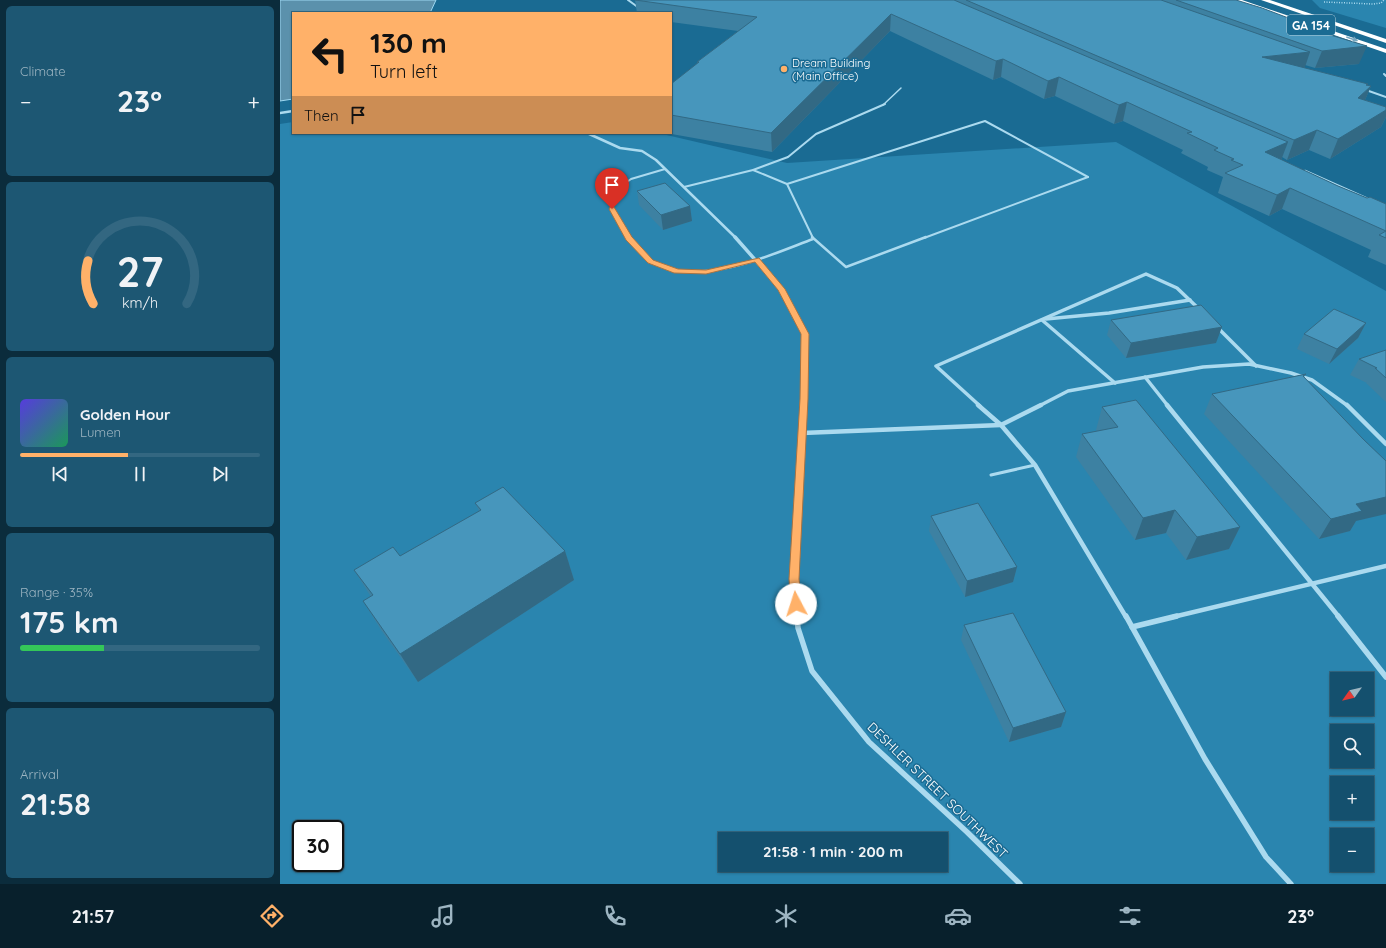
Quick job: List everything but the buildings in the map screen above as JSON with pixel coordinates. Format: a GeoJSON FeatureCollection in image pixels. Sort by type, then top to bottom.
{"type":"FeatureCollection","features":[{"type":"Feature","properties":{"kind":"highway","name":"GA 154"},"geometry":{"type":"LineString","coordinates":[[1236,0],[1386,51]]}},
{"type":"Feature","properties":{"kind":"highway","name":"GA 154"},"geometry":{"type":"LineString","coordinates":[[1264,0],[1386,41]]}},
{"type":"Feature","properties":{"kind":"street"},"geometry":{"type":"LineString","coordinates":[[628,0],[645,12]]}},
{"type":"Feature","properties":{"kind":"street"},"geometry":{"type":"LineString","coordinates":[[1364,89],[1386,97]]}},
{"type":"Feature","properties":{"kind":"street"},"geometry":{"type":"LineString","coordinates":[[280,113],[292,112]]}},
{"type":"Feature","properties":{"kind":"street","name":"DESHLER STREET SOUTHWEST"},"geometry":{"type":"LineString","coordinates":[[589,134],[620,148],[642,151],[656,160],[743,245],[781,289],[805,334],[802,433],[794,579],[798,628],[812,671],[868,742],[967,832],[1020,884]]}},
{"type":"Feature","properties":{"kind":"street"},"geometry":{"type":"LineString","coordinates":[[1299,168],[1372,200]]}},
{"type":"Feature","properties":{"kind":"street"},"geometry":{"type":"LineString","coordinates":[[1201,311],[1177,288],[1146,274],[936,366],[1001,425],[1035,464],[1132,627],[1209,766],[1266,856],[1291,884]]}},
{"type":"Feature","properties":{"kind":"street"},"geometry":{"type":"LineString","coordinates":[[1042,320],[1109,313],[1190,300]]}},
{"type":"Feature","properties":{"kind":"street"},"geometry":{"type":"LineString","coordinates":[[1042,320],[1115,383]]}},
{"type":"Feature","properties":{"kind":"street"},"geometry":{"type":"LineString","coordinates":[[1212,322],[1256,366]]}},
{"type":"Feature","properties":{"kind":"street"},"geometry":{"type":"LineString","coordinates":[[802,433],[1001,425],[1068,391],[1203,367],[1249,364],[1291,373],[1312,380],[1344,402],[1386,444]]}},
{"type":"Feature","properties":{"kind":"street"},"geometry":{"type":"LineString","coordinates":[[1145,377],[1313,584],[1386,677]]}},
{"type":"Feature","properties":{"kind":"street"},"geometry":{"type":"LineString","coordinates":[[1132,627],[1386,566]]}},
{"type":"Feature","properties":{"kind":"lane"},"geometry":{"type":"LineString","coordinates":[[684,187],[753,170],[788,157],[816,134],[884,105],[901,88]]}},
{"type":"Feature","properties":{"kind":"lane"},"geometry":{"type":"LineString","coordinates":[[753,170],[787,184],[985,121],[1088,176],[846,267],[813,239],[787,184]]}},
{"type":"Feature","properties":{"kind":"lane"},"geometry":{"type":"LineString","coordinates":[[665,169],[631,179],[615,191],[612,209],[629,238],[650,261],[677,271],[706,272],[756,260],[813,239]]}},
{"type":"Feature","properties":{"kind":"lane"},"geometry":{"type":"LineString","coordinates":[[991,474],[1035,464]]}},
{"type":"Feature","properties":{"kind":"path"},"geometry":{"type":"LineString","coordinates":[[1318,1],[1373,4],[1381,3],[1384,0]]}},
{"type":"Feature","properties":{"kind":"shaded area"},"geometry":{"type":"Polygon","coordinates":[[[280,0],[436,0],[430,12],[292,12],[292,99],[280,101],[280,0]]]}},
{"type":"Feature","properties":{"kind":"shaded area"},"geometry":{"type":"Polygon","coordinates":[[[1312,0],[1386,0],[1386,28],[1320,8],[1312,0]]]}},
{"type":"Feature","properties":{"kind":"shaded area"},"geometry":{"type":"Polygon","coordinates":[[[292,122],[292,134],[662,134],[787,163],[1116,142],[1386,291],[1386,884],[280,884],[280,124],[292,122]]]}},
{"type":"Feature","properties":{"kind":"place","name":"Dream Building (Main Office)"},"geometry":{"type":"Point","coordinates":[784,69]}},
{"type":"Feature","properties":{"kind":"route"},"geometry":{"type":"LineString","coordinates":[[612,209],[629,238],[650,261],[677,271],[706,272],[756,260],[781,289],[805,334],[804,399],[794,579],[796,604]]}}]}
